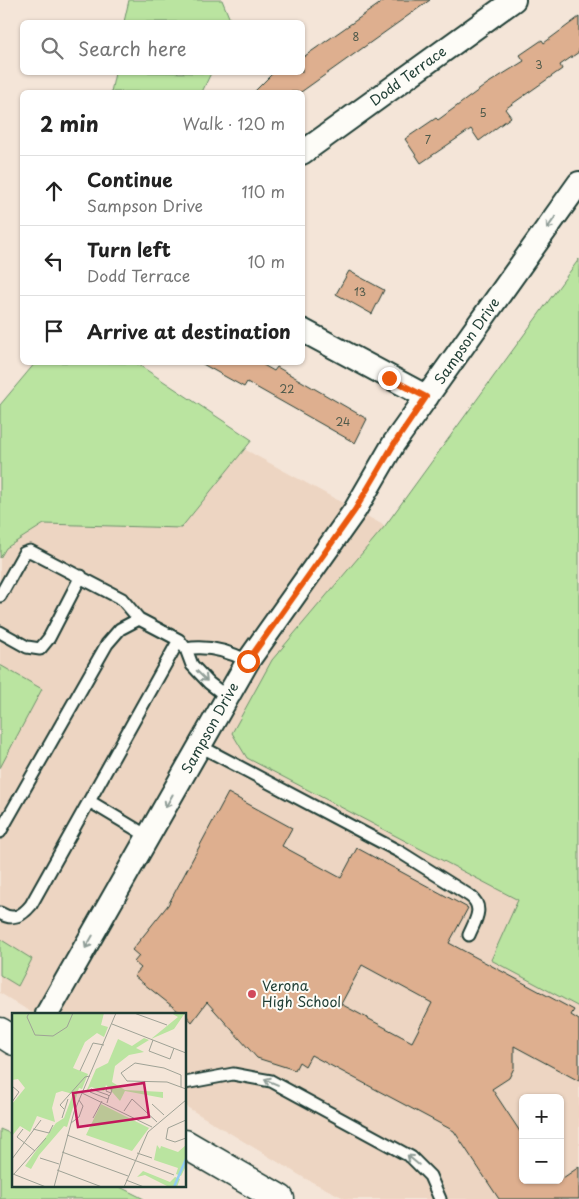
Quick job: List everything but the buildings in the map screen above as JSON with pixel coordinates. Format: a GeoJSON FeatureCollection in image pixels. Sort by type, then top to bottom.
{"type":"FeatureCollection","features":[{"type":"Feature","properties":{"kind":"main road"},"geometry":{"type":"LineString","coordinates":[[0,1032],[12,1040]]}},
{"type":"Feature","properties":{"kind":"main road"},"geometry":{"type":"LineString","coordinates":[[186,1145],[280,1199]]}},
{"type":"Feature","properties":{"kind":"street","name":"Dodd Terrace"},"geometry":{"type":"LineString","coordinates":[[305,151],[514,0]]}},
{"type":"Feature","properties":{"kind":"street","name":"Sampson Drive"},"geometry":{"type":"LineString","coordinates":[[48,1013],[149,838],[248,661],[355,510],[394,444],[426,397],[579,183]]}},
{"type":"Feature","properties":{"kind":"street"},"geometry":{"type":"LineString","coordinates":[[305,332],[426,397]]}},
{"type":"Feature","properties":{"kind":"lane"},"geometry":{"type":"LineString","coordinates":[[0,596],[24,553],[30,551],[122,599],[138,619],[182,644],[202,646],[235,654],[248,661]]}},
{"type":"Feature","properties":{"kind":"lane"},"geometry":{"type":"LineString","coordinates":[[0,632],[27,647],[40,648],[49,638],[81,576]]}},
{"type":"Feature","properties":{"kind":"lane"},"geometry":{"type":"LineString","coordinates":[[0,832],[108,644],[120,629],[138,619]]}},
{"type":"Feature","properties":{"kind":"lane"},"geometry":{"type":"LineString","coordinates":[[182,644],[196,670],[227,697]]}},
{"type":"Feature","properties":{"kind":"lane"},"geometry":{"type":"LineString","coordinates":[[0,914],[12,917],[24,913],[182,644]]}},
{"type":"Feature","properties":{"kind":"lane"},"geometry":{"type":"LineString","coordinates":[[200,746],[400,852],[470,896],[475,900],[478,914],[469,935]]}},
{"type":"Feature","properties":{"kind":"lane"},"geometry":{"type":"LineString","coordinates":[[89,801],[149,838]]}},
{"type":"Feature","properties":{"kind":"lane"},"geometry":{"type":"LineString","coordinates":[[186,1082],[233,1074],[271,1081],[411,1157],[430,1176],[440,1199]]}},
{"type":"Feature","properties":{"kind":"shaded area","name":"Verona High School"},"geometry":{"type":"Polygon","coordinates":[[[579,259],[579,1199],[346,1199],[306,1179],[186,1107],[186,1013],[32,1013],[0,993],[0,559],[6,548],[44,524],[181,528],[244,449],[385,526],[579,259]]]}},
{"type":"Feature","properties":{"kind":"green space"},"geometry":{"type":"Polygon","coordinates":[[[129,0],[222,0],[230,20],[124,20],[129,0]]]}},
{"type":"Feature","properties":{"kind":"green space"},"geometry":{"type":"Polygon","coordinates":[[[114,75],[210,75],[203,90],[111,90],[114,75]]]}},
{"type":"Feature","properties":{"kind":"green space"},"geometry":{"type":"Polygon","coordinates":[[[579,259],[579,1007],[491,960],[518,900],[247,758],[232,733],[272,660],[385,526],[579,259]]]}},
{"type":"Feature","properties":{"kind":"green space"},"geometry":{"type":"Polygon","coordinates":[[[33,365],[139,365],[252,440],[181,528],[44,524],[6,548],[0,558],[0,405],[33,365]]]}},
{"type":"Feature","properties":{"kind":"green space"},"geometry":{"type":"Polygon","coordinates":[[[0,665],[42,689],[0,768],[0,665]]]}},
{"type":"Feature","properties":{"kind":"green space"},"geometry":{"type":"Polygon","coordinates":[[[0,939],[32,959],[18,986],[0,975],[0,939]]]}},
{"type":"Feature","properties":{"kind":"green space"},"geometry":{"type":"Polygon","coordinates":[[[0,1129],[12,1134],[12,1186],[118,1186],[144,1199],[0,1199],[0,1129]]]}},
{"type":"Feature","properties":{"kind":"place","name":"Verona High School"},"geometry":{"type":"Point","coordinates":[252,994]}},
{"type":"Feature","properties":{"kind":"route"},"geometry":{"type":"LineString","coordinates":[[248,661],[355,510],[394,444],[426,397],[389,378]]}}]}
